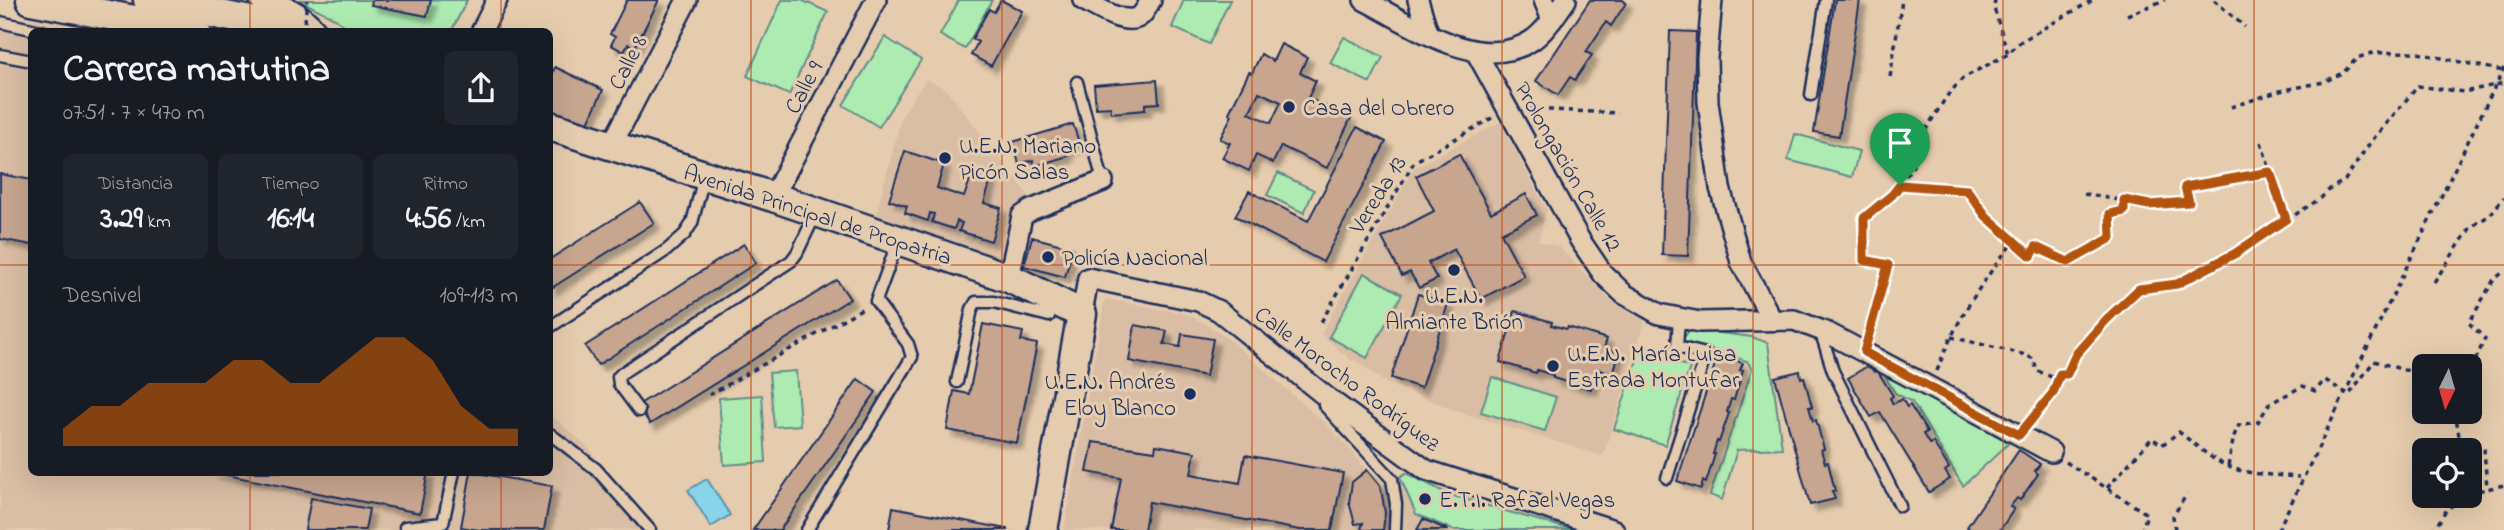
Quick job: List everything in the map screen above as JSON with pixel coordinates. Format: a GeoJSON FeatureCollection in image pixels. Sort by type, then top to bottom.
{"type":"FeatureCollection","features":[{"type":"Feature","properties":{"kind":"main road"},"geometry":{"type":"LineString","coordinates":[[31,0],[175,28]]}},
{"type":"Feature","properties":{"kind":"main road"},"geometry":{"type":"LineString","coordinates":[[148,0],[284,28]]}},
{"type":"Feature","properties":{"kind":"main road","name":"Avenida Principal de Propatria"},"geometry":{"type":"LineString","coordinates":[[553,127],[898,240],[1000,288],[1082,314]]}},
{"type":"Feature","properties":{"kind":"main road"},"geometry":{"type":"LineString","coordinates":[[1043,530],[1082,314]]}},
{"type":"Feature","properties":{"kind":"street"},"geometry":{"type":"LineString","coordinates":[[260,0],[291,7],[314,28]]}},
{"type":"Feature","properties":{"kind":"street"},"geometry":{"type":"LineString","coordinates":[[483,28],[496,0]]}},
{"type":"Feature","properties":{"kind":"street","name":"Calle 8"},"geometry":{"type":"LineString","coordinates":[[611,146],[687,0]]}},
{"type":"Feature","properties":{"kind":"street","name":"Calle 9"},"geometry":{"type":"LineString","coordinates":[[773,197],[876,0]]}},
{"type":"Feature","properties":{"kind":"street"},"geometry":{"type":"LineString","coordinates":[[1083,0],[1116,16],[1138,18],[1151,0]]}},
{"type":"Feature","properties":{"kind":"street"},"geometry":{"type":"LineString","coordinates":[[1364,0],[1446,42],[1476,52],[1494,53],[1512,50],[1532,41],[1566,0]]}},
{"type":"Feature","properties":{"kind":"street"},"geometry":{"type":"LineString","coordinates":[[1418,0],[1428,32]]}},
{"type":"Feature","properties":{"kind":"street"},"geometry":{"type":"LineString","coordinates":[[1544,0],[1552,20]]}},
{"type":"Feature","properties":{"kind":"street"},"geometry":{"type":"LineString","coordinates":[[1712,0],[1707,58],[1708,102],[1720,188],[1741,262],[1772,320]]}},
{"type":"Feature","properties":{"kind":"street","name":"Prolongación Calle 12"},"geometry":{"type":"LineString","coordinates":[[1476,52],[1580,240],[1603,274],[1624,293],[1660,314],[1700,322],[1794,320],[1864,352],[2051,453]]}},
{"type":"Feature","properties":{"kind":"street"},"geometry":{"type":"LineString","coordinates":[[1000,288],[1022,216],[1103,181]]}},
{"type":"Feature","properties":{"kind":"street","name":"Calle Morocho Rodríguez"},"geometry":{"type":"LineString","coordinates":[[1082,314],[1088,278],[1198,301],[1219,311],[1329,399],[1426,470],[1614,530]]}},
{"type":"Feature","properties":{"kind":"lane"},"geometry":{"type":"LineString","coordinates":[[1811,95],[1826,0]]}},
{"type":"Feature","properties":{"kind":"lane"},"geometry":{"type":"LineString","coordinates":[[0,22],[28,28]]}},
{"type":"Feature","properties":{"kind":"lane"},"geometry":{"type":"LineString","coordinates":[[0,55],[28,60]]}},
{"type":"Feature","properties":{"kind":"lane"},"geometry":{"type":"LineString","coordinates":[[1077,82],[1103,181]]}},
{"type":"Feature","properties":{"kind":"lane"},"geometry":{"type":"LineString","coordinates":[[553,325],[667,250],[685,234],[692,223],[704,177]]}},
{"type":"Feature","properties":{"kind":"lane"},"geometry":{"type":"LineString","coordinates":[[639,411],[619,384],[618,377],[791,261],[817,213]]}},
{"type":"Feature","properties":{"kind":"lane"},"geometry":{"type":"LineString","coordinates":[[807,530],[912,357],[908,344],[876,301],[898,240]]}},
{"type":"Feature","properties":{"kind":"lane"},"geometry":{"type":"LineString","coordinates":[[957,382],[974,304],[1000,288],[1049,316]]}},
{"type":"Feature","properties":{"kind":"lane"},"geometry":{"type":"LineString","coordinates":[[1667,478],[1706,354],[1677,347],[1679,318]]}},
{"type":"Feature","properties":{"kind":"lane"},"geometry":{"type":"LineString","coordinates":[[1820,330],[1833,371],[1900,506]]}},
{"type":"Feature","properties":{"kind":"lane"},"geometry":{"type":"LineString","coordinates":[[1283,361],[1392,480],[1396,504],[1395,530]]}},
{"type":"Feature","properties":{"kind":"lane"},"geometry":{"type":"LineString","coordinates":[[553,436],[596,469],[650,530]]}},
{"type":"Feature","properties":{"kind":"lane"},"geometry":{"type":"LineString","coordinates":[[405,527],[443,523],[453,476]]}},
{"type":"Feature","properties":{"kind":"path"},"geometry":{"type":"LineString","coordinates":[[304,28],[307,0]]}},
{"type":"Feature","properties":{"kind":"path"},"geometry":{"type":"LineString","coordinates":[[1890,77],[1902,0]]}},
{"type":"Feature","properties":{"kind":"path"},"geometry":{"type":"LineString","coordinates":[[1995,0],[1994,8],[2008,54]]}},
{"type":"Feature","properties":{"kind":"path"},"geometry":{"type":"LineString","coordinates":[[1864,352],[1888,265],[1864,260],[1864,218],[1900,185],[1912,168],[1926,129],[1947,96],[1964,78],[2008,54],[2020,42],[2093,0]]}},
{"type":"Feature","properties":{"kind":"path"},"geometry":{"type":"LineString","coordinates":[[2127,15],[2165,0]]}},
{"type":"Feature","properties":{"kind":"path"},"geometry":{"type":"LineString","coordinates":[[2214,0],[2245,27]]}},
{"type":"Feature","properties":{"kind":"path"},"geometry":{"type":"LineString","coordinates":[[2231,107],[2280,91],[2324,82],[2344,72],[2357,58],[2372,53],[2413,52],[2504,70],[2278,530]]}},
{"type":"Feature","properties":{"kind":"path"},"geometry":{"type":"LineString","coordinates":[[2019,435],[2053,393],[2060,374],[2067,374],[2076,354],[2106,320],[2139,289],[2177,284],[2236,253],[2345,180],[2370,143],[2418,86],[2464,92],[2504,83]]}},
{"type":"Feature","properties":{"kind":"path"},"geometry":{"type":"LineString","coordinates":[[1508,108],[1618,113]]}},
{"type":"Feature","properties":{"kind":"path","name":"Vereda 13"},"geometry":{"type":"LineString","coordinates":[[1321,322],[1414,162],[1508,108]]}},
{"type":"Feature","properties":{"kind":"path"},"geometry":{"type":"LineString","coordinates":[[2261,142],[2286,219]]}},
{"type":"Feature","properties":{"kind":"path"},"geometry":{"type":"LineString","coordinates":[[2084,194],[2149,205],[2189,202],[2185,187],[2270,172]]}},
{"type":"Feature","properties":{"kind":"path"},"geometry":{"type":"LineString","coordinates":[[1900,185],[1967,190],[1986,216],[2031,256],[2036,247],[2068,262],[2111,238],[2110,214],[2124,211],[2124,200]]}},
{"type":"Feature","properties":{"kind":"path"},"geometry":{"type":"LineString","coordinates":[[2434,282],[2471,227],[2490,215],[2504,197]]}},
{"type":"Feature","properties":{"kind":"path"},"geometry":{"type":"LineString","coordinates":[[1931,387],[1951,337],[1990,271],[2014,241]]}},
{"type":"Feature","properties":{"kind":"path"},"geometry":{"type":"LineString","coordinates":[[2478,354],[2485,339],[2469,323],[2493,281],[2504,271]]}},
{"type":"Feature","properties":{"kind":"path"},"geometry":{"type":"LineString","coordinates":[[709,395],[876,301]]}},
{"type":"Feature","properties":{"kind":"path"},"geometry":{"type":"LineString","coordinates":[[1951,337],[2025,355],[2035,360],[2036,370],[2058,380]]}},
{"type":"Feature","properties":{"kind":"path"},"geometry":{"type":"LineString","coordinates":[[2228,467],[2239,425],[2258,422],[2269,404],[2303,386],[2315,391],[2325,380],[2349,395],[2374,361],[2412,371]]}},
{"type":"Feature","properties":{"kind":"path"},"geometry":{"type":"LineString","coordinates":[[2457,424],[2461,448],[2484,449],[2487,488]]}},
{"type":"Feature","properties":{"kind":"path"},"geometry":{"type":"LineString","coordinates":[[2107,488],[2152,438],[2162,445],[2179,432],[2228,467],[2299,477]]}},
{"type":"Feature","properties":{"kind":"path"},"geometry":{"type":"LineString","coordinates":[[2051,453],[2147,514],[2142,530]]}},
{"type":"Feature","properties":{"kind":"path"},"geometry":{"type":"LineString","coordinates":[[2482,489],[2504,485]]}},
{"type":"Feature","properties":{"kind":"path"},"geometry":{"type":"LineString","coordinates":[[2175,530],[2173,516],[2187,494]]}},
{"type":"Feature","properties":{"kind":"path"},"geometry":{"type":"LineString","coordinates":[[2431,530],[2449,508]]}},
{"type":"Feature","properties":{"kind":"shaded area"},"geometry":{"type":"Polygon","coordinates":[[[0,14],[77,28],[28,28],[28,476],[553,476],[553,417],[589,448],[645,530],[0,530],[0,14]]]}},
{"type":"Feature","properties":{"kind":"shaded area","name":"U.E.N. Mariano Picón Salas"},"geometry":{"type":"Polygon","coordinates":[[[926,79],[946,89],[1033,201],[1002,267],[874,222],[902,115],[926,79]]]}},
{"type":"Feature","properties":{"kind":"shaded area","name":"U.E.N. Almiante Brión"},"geometry":{"type":"Polygon","coordinates":[[[1500,122],[1547,211],[1538,241],[1559,247],[1609,299],[1645,320],[1603,456],[1460,412],[1384,382],[1354,359],[1352,361],[1321,334],[1414,168],[1500,122]]]}},
{"type":"Feature","properties":{"kind":"shaded area","name":"U.E.N. Andrés Eloy Blanco"},"geometry":{"type":"Polygon","coordinates":[[[1105,299],[1187,314],[1231,341],[1326,424],[1351,450],[1379,486],[1406,472],[1450,494],[1577,530],[1064,530],[1105,299]]]}},
{"type":"Feature","properties":{"kind":"green space"},"geometry":{"type":"Polygon","coordinates":[[[299,0],[467,0],[453,28],[348,28],[299,0]]]}},
{"type":"Feature","properties":{"kind":"green space"},"geometry":{"type":"Polygon","coordinates":[[[782,0],[801,0],[828,12],[789,95],[747,76],[782,0]]]}},
{"type":"Feature","properties":{"kind":"green space"},"geometry":{"type":"Polygon","coordinates":[[[959,0],[992,0],[965,49],[940,35],[959,0]]]}},
{"type":"Feature","properties":{"kind":"green space"},"geometry":{"type":"Polygon","coordinates":[[[1184,0],[1230,0],[1209,44],[1172,27],[1184,0]]]}},
{"type":"Feature","properties":{"kind":"green space"},"geometry":{"type":"Polygon","coordinates":[[[885,37],[921,60],[879,127],[843,105],[885,37]]]}},
{"type":"Feature","properties":{"kind":"green space"},"geometry":{"type":"Polygon","coordinates":[[[1344,37],[1383,57],[1370,83],[1330,63],[1344,37]]]}},
{"type":"Feature","properties":{"kind":"green space"},"geometry":{"type":"Polygon","coordinates":[[[1795,134],[1859,151],[1852,177],[1788,160],[1795,134]]]}},
{"type":"Feature","properties":{"kind":"green space"},"geometry":{"type":"Polygon","coordinates":[[[1278,173],[1314,190],[1304,213],[1267,195],[1278,173]]]}},
{"type":"Feature","properties":{"kind":"green space"},"geometry":{"type":"Polygon","coordinates":[[[1364,273],[1402,294],[1367,358],[1329,337],[1364,273]]]}},
{"type":"Feature","properties":{"kind":"green space"},"geometry":{"type":"Polygon","coordinates":[[[1690,329],[1752,337],[1768,343],[1782,448],[1737,450],[1722,500],[1710,495],[1752,369],[1747,361],[1682,341],[1690,329]]]}},
{"type":"Feature","properties":{"kind":"green space"},"geometry":{"type":"Polygon","coordinates":[[[1640,351],[1690,367],[1665,445],[1614,429],[1640,351]]]}},
{"type":"Feature","properties":{"kind":"green space"},"geometry":{"type":"Polygon","coordinates":[[[1880,368],[2009,443],[1963,486],[1912,402],[1895,393],[1880,368]]]}},
{"type":"Feature","properties":{"kind":"green space"},"geometry":{"type":"Polygon","coordinates":[[[796,371],[800,425],[774,427],[769,373],[796,371]]]}},
{"type":"Feature","properties":{"kind":"green space"},"geometry":{"type":"Polygon","coordinates":[[[1492,377],[1556,397],[1545,431],[1481,412],[1492,377]]]}},
{"type":"Feature","properties":{"kind":"green space"},"geometry":{"type":"Polygon","coordinates":[[[762,395],[766,462],[724,465],[719,398],[762,395]]]}},
{"type":"Feature","properties":{"kind":"green space","name":"E.T.I. Rafael Vegas"},"geometry":{"type":"Polygon","coordinates":[[[1406,473],[1450,495],[1572,530],[1453,530],[1416,514],[1400,477],[1406,473]]]}},
{"type":"Feature","properties":{"kind":"water"},"geometry":{"type":"Polygon","coordinates":[[[707,479],[730,515],[711,527],[688,490],[707,479]]]}},
{"type":"Feature","properties":{"kind":"building"},"geometry":{"type":"Polygon","coordinates":[[[372,0],[431,0],[427,16],[371,5],[372,0]]]}},
{"type":"Feature","properties":{"kind":"building"},"geometry":{"type":"Polygon","coordinates":[[[627,0],[659,0],[635,47],[628,44],[624,52],[611,45],[615,37],[610,34],[627,0]]]}},
{"type":"Feature","properties":{"kind":"building"},"geometry":{"type":"Polygon","coordinates":[[[1001,0],[1022,11],[991,66],[971,55],[978,42],[972,39],[989,9],[994,12],[1001,0]]]}},
{"type":"Feature","properties":{"kind":"building"},"geometry":{"type":"Polygon","coordinates":[[[1590,0],[1623,0],[1626,3],[1611,26],[1606,22],[1586,52],[1592,55],[1575,80],[1570,77],[1558,95],[1536,81],[1590,0]]]}},
{"type":"Feature","properties":{"kind":"building"},"geometry":{"type":"Polygon","coordinates":[[[1835,0],[1860,0],[1839,136],[1814,132],[1835,0]]]}},
{"type":"Feature","properties":{"kind":"building"},"geometry":{"type":"Polygon","coordinates":[[[1670,31],[1696,32],[1688,256],[1662,255],[1670,31]]]}},
{"type":"Feature","properties":{"kind":"building"},"geometry":{"type":"Polygon","coordinates":[[[1281,44],[1307,57],[1300,73],[1316,81],[1308,98],[1351,118],[1327,168],[1281,146],[1273,163],[1256,155],[1249,171],[1222,158],[1230,143],[1220,139],[1249,72],[1252,73],[1261,54],[1273,61],[1281,44]],[[1259,92],[1249,113],[1271,123],[1281,102],[1259,92]]]}},
{"type":"Feature","properties":{"kind":"building"},"geometry":{"type":"Polygon","coordinates":[[[555,67],[603,90],[586,127],[553,110],[555,67]]]}},
{"type":"Feature","properties":{"kind":"building"},"geometry":{"type":"Polygon","coordinates":[[[1157,80],[1159,103],[1145,104],[1145,110],[1111,113],[1111,107],[1096,108],[1094,85],[1157,80]]]}},
{"type":"Feature","properties":{"kind":"building"},"geometry":{"type":"Polygon","coordinates":[[[1073,124],[1080,146],[1066,150],[1068,156],[1035,166],[1033,160],[1019,164],[1013,142],[1073,124]]]}},
{"type":"Feature","properties":{"kind":"building"},"geometry":{"type":"Polygon","coordinates":[[[1357,127],[1386,142],[1323,262],[1235,216],[1249,191],[1308,221],[1357,127]]]}},
{"type":"Feature","properties":{"kind":"building"},"geometry":{"type":"Polygon","coordinates":[[[905,151],[944,164],[937,188],[964,197],[972,174],[991,180],[984,203],[1001,208],[991,241],[959,231],[962,223],[957,221],[954,229],[932,222],[934,214],[930,213],[928,221],[905,213],[907,206],[889,200],[905,151]]]}},
{"type":"Feature","properties":{"kind":"building"},"geometry":{"type":"Polygon","coordinates":[[[1459,154],[1491,213],[1526,194],[1537,215],[1501,233],[1524,276],[1481,299],[1454,249],[1428,263],[1437,279],[1419,288],[1410,272],[1402,276],[1382,238],[1434,211],[1416,176],[1459,154]]]}},
{"type":"Feature","properties":{"kind":"building"},"geometry":{"type":"Polygon","coordinates":[[[0,174],[28,179],[28,244],[0,239],[0,174]]]}},
{"type":"Feature","properties":{"kind":"building"},"geometry":{"type":"Polygon","coordinates":[[[640,202],[654,223],[553,287],[553,257],[640,202]]]}},
{"type":"Feature","properties":{"kind":"building","name":"Policía Nacional"},"geometry":{"type":"Polygon","coordinates":[[[1032,237],[1073,248],[1065,277],[1024,266],[1032,237]]]}},
{"type":"Feature","properties":{"kind":"building"},"geometry":{"type":"Polygon","coordinates":[[[744,244],[756,263],[598,365],[585,346],[744,244]]]}},
{"type":"Feature","properties":{"kind":"building"},"geometry":{"type":"Polygon","coordinates":[[[837,280],[850,299],[650,424],[638,405],[837,280]]]}},
{"type":"Feature","properties":{"kind":"building"},"geometry":{"type":"Polygon","coordinates":[[[1418,294],[1448,304],[1421,388],[1391,378],[1418,294]]]}},
{"type":"Feature","properties":{"kind":"building"},"geometry":{"type":"Polygon","coordinates":[[[1515,311],[1552,322],[1551,325],[1567,329],[1568,327],[1607,339],[1604,348],[1619,353],[1613,374],[1597,369],[1591,389],[1553,378],[1553,375],[1537,370],[1536,373],[1500,362],[1515,311]]]}},
{"type":"Feature","properties":{"kind":"building"},"geometry":{"type":"Polygon","coordinates":[[[983,324],[1023,332],[1021,341],[1037,344],[1017,443],[947,430],[954,391],[969,394],[983,324]]]}},
{"type":"Feature","properties":{"kind":"building"},"geometry":{"type":"Polygon","coordinates":[[[1135,325],[1167,331],[1164,344],[1180,347],[1182,334],[1213,339],[1206,376],[1129,361],[1135,325]]]}},
{"type":"Feature","properties":{"kind":"building"},"geometry":{"type":"Polygon","coordinates":[[[1718,355],[1743,363],[1740,370],[1743,370],[1734,400],[1731,399],[1719,442],[1717,441],[1706,483],[1703,481],[1701,489],[1677,481],[1718,355]]]}},
{"type":"Feature","properties":{"kind":"building"},"geometry":{"type":"Polygon","coordinates":[[[1869,365],[1874,372],[1877,370],[1893,396],[1890,398],[1893,404],[1902,399],[1907,407],[1910,405],[1927,432],[1923,434],[1929,444],[1933,442],[1949,468],[1945,471],[1950,479],[1929,492],[1880,412],[1871,417],[1848,378],[1869,365]]]}},
{"type":"Feature","properties":{"kind":"building"},"geometry":{"type":"Polygon","coordinates":[[[1800,371],[1801,378],[1804,377],[1812,407],[1809,407],[1813,421],[1816,420],[1824,449],[1821,450],[1825,463],[1828,462],[1835,491],[1832,491],[1835,499],[1810,505],[1775,377],[1800,371]]]}},
{"type":"Feature","properties":{"kind":"building"},"geometry":{"type":"Polygon","coordinates":[[[858,379],[876,392],[810,487],[780,530],[753,530],[858,379]]]}},
{"type":"Feature","properties":{"kind":"building"},"geometry":{"type":"Polygon","coordinates":[[[1093,442],[1155,451],[1156,445],[1195,452],[1191,474],[1240,483],[1245,455],[1343,473],[1332,530],[1300,530],[1149,502],[1144,530],[1111,530],[1121,478],[1087,472],[1093,442]]]}},
{"type":"Feature","properties":{"kind":"building"},"geometry":{"type":"Polygon","coordinates":[[[2019,450],[2040,464],[2035,471],[2038,474],[2020,500],[2017,498],[2010,507],[2014,509],[2000,530],[1972,530],[1967,527],[2019,450]]]}},
{"type":"Feature","properties":{"kind":"building"},"geometry":{"type":"Polygon","coordinates":[[[1367,470],[1380,486],[1385,513],[1383,530],[1361,530],[1363,523],[1355,524],[1349,502],[1352,482],[1367,470]]]}},
{"type":"Feature","properties":{"kind":"building"},"geometry":{"type":"Polygon","coordinates":[[[231,476],[427,476],[420,513],[231,476]]]}},
{"type":"Feature","properties":{"kind":"building"},"geometry":{"type":"Polygon","coordinates":[[[470,476],[494,476],[552,486],[544,530],[479,530],[461,527],[470,476]]]}},
{"type":"Feature","properties":{"kind":"building"},"geometry":{"type":"Polygon","coordinates":[[[311,498],[369,509],[365,530],[305,530],[311,498]]]}},
{"type":"Feature","properties":{"kind":"building"},"geometry":{"type":"Polygon","coordinates":[[[893,507],[1007,529],[1007,530],[889,530],[893,507]]]}},
{"type":"Feature","properties":{"kind":"building"},"geometry":{"type":"Polygon","coordinates":[[[1423,519],[1448,530],[1417,530],[1423,519]]]}},
{"type":"Feature","properties":{"kind":"place","name":"Casa del Obrero"},"geometry":{"type":"Point","coordinates":[1289,107]}},
{"type":"Feature","properties":{"kind":"place","name":"U.E.N. Mariano Picón Salas"},"geometry":{"type":"Point","coordinates":[945,158]}},
{"type":"Feature","properties":{"kind":"place","name":"Policía Nacional"},"geometry":{"type":"Point","coordinates":[1048,257]}},
{"type":"Feature","properties":{"kind":"place","name":"U.E.N. Almiante Brión"},"geometry":{"type":"Point","coordinates":[1454,270]}},
{"type":"Feature","properties":{"kind":"place","name":"U.E.N. María Luisa Estrada Montufar"},"geometry":{"type":"Point","coordinates":[1553,366]}},
{"type":"Feature","properties":{"kind":"place","name":"U.E.N. Andrés Eloy Blanco"},"geometry":{"type":"Point","coordinates":[1190,394]}},
{"type":"Feature","properties":{"kind":"place","name":"E.T.I. Rafael Vegas"},"geometry":{"type":"Point","coordinates":[1425,499]}},
{"type":"Feature","properties":{"kind":"route"},"geometry":{"type":"LineString","coordinates":[[2270,172],[2286,219],[2236,253],[2177,284],[2139,289],[2120,305],[2076,354],[2067,374],[2060,374],[2053,393],[2019,435],[1864,352],[1888,265],[1864,260],[1864,218],[1900,185],[1967,190],[1986,216],[2031,256],[2036,247],[2068,262],[2111,238],[2110,214],[2124,211],[2124,200],[2149,205],[2189,202],[2185,187],[2270,172]]}}]}
